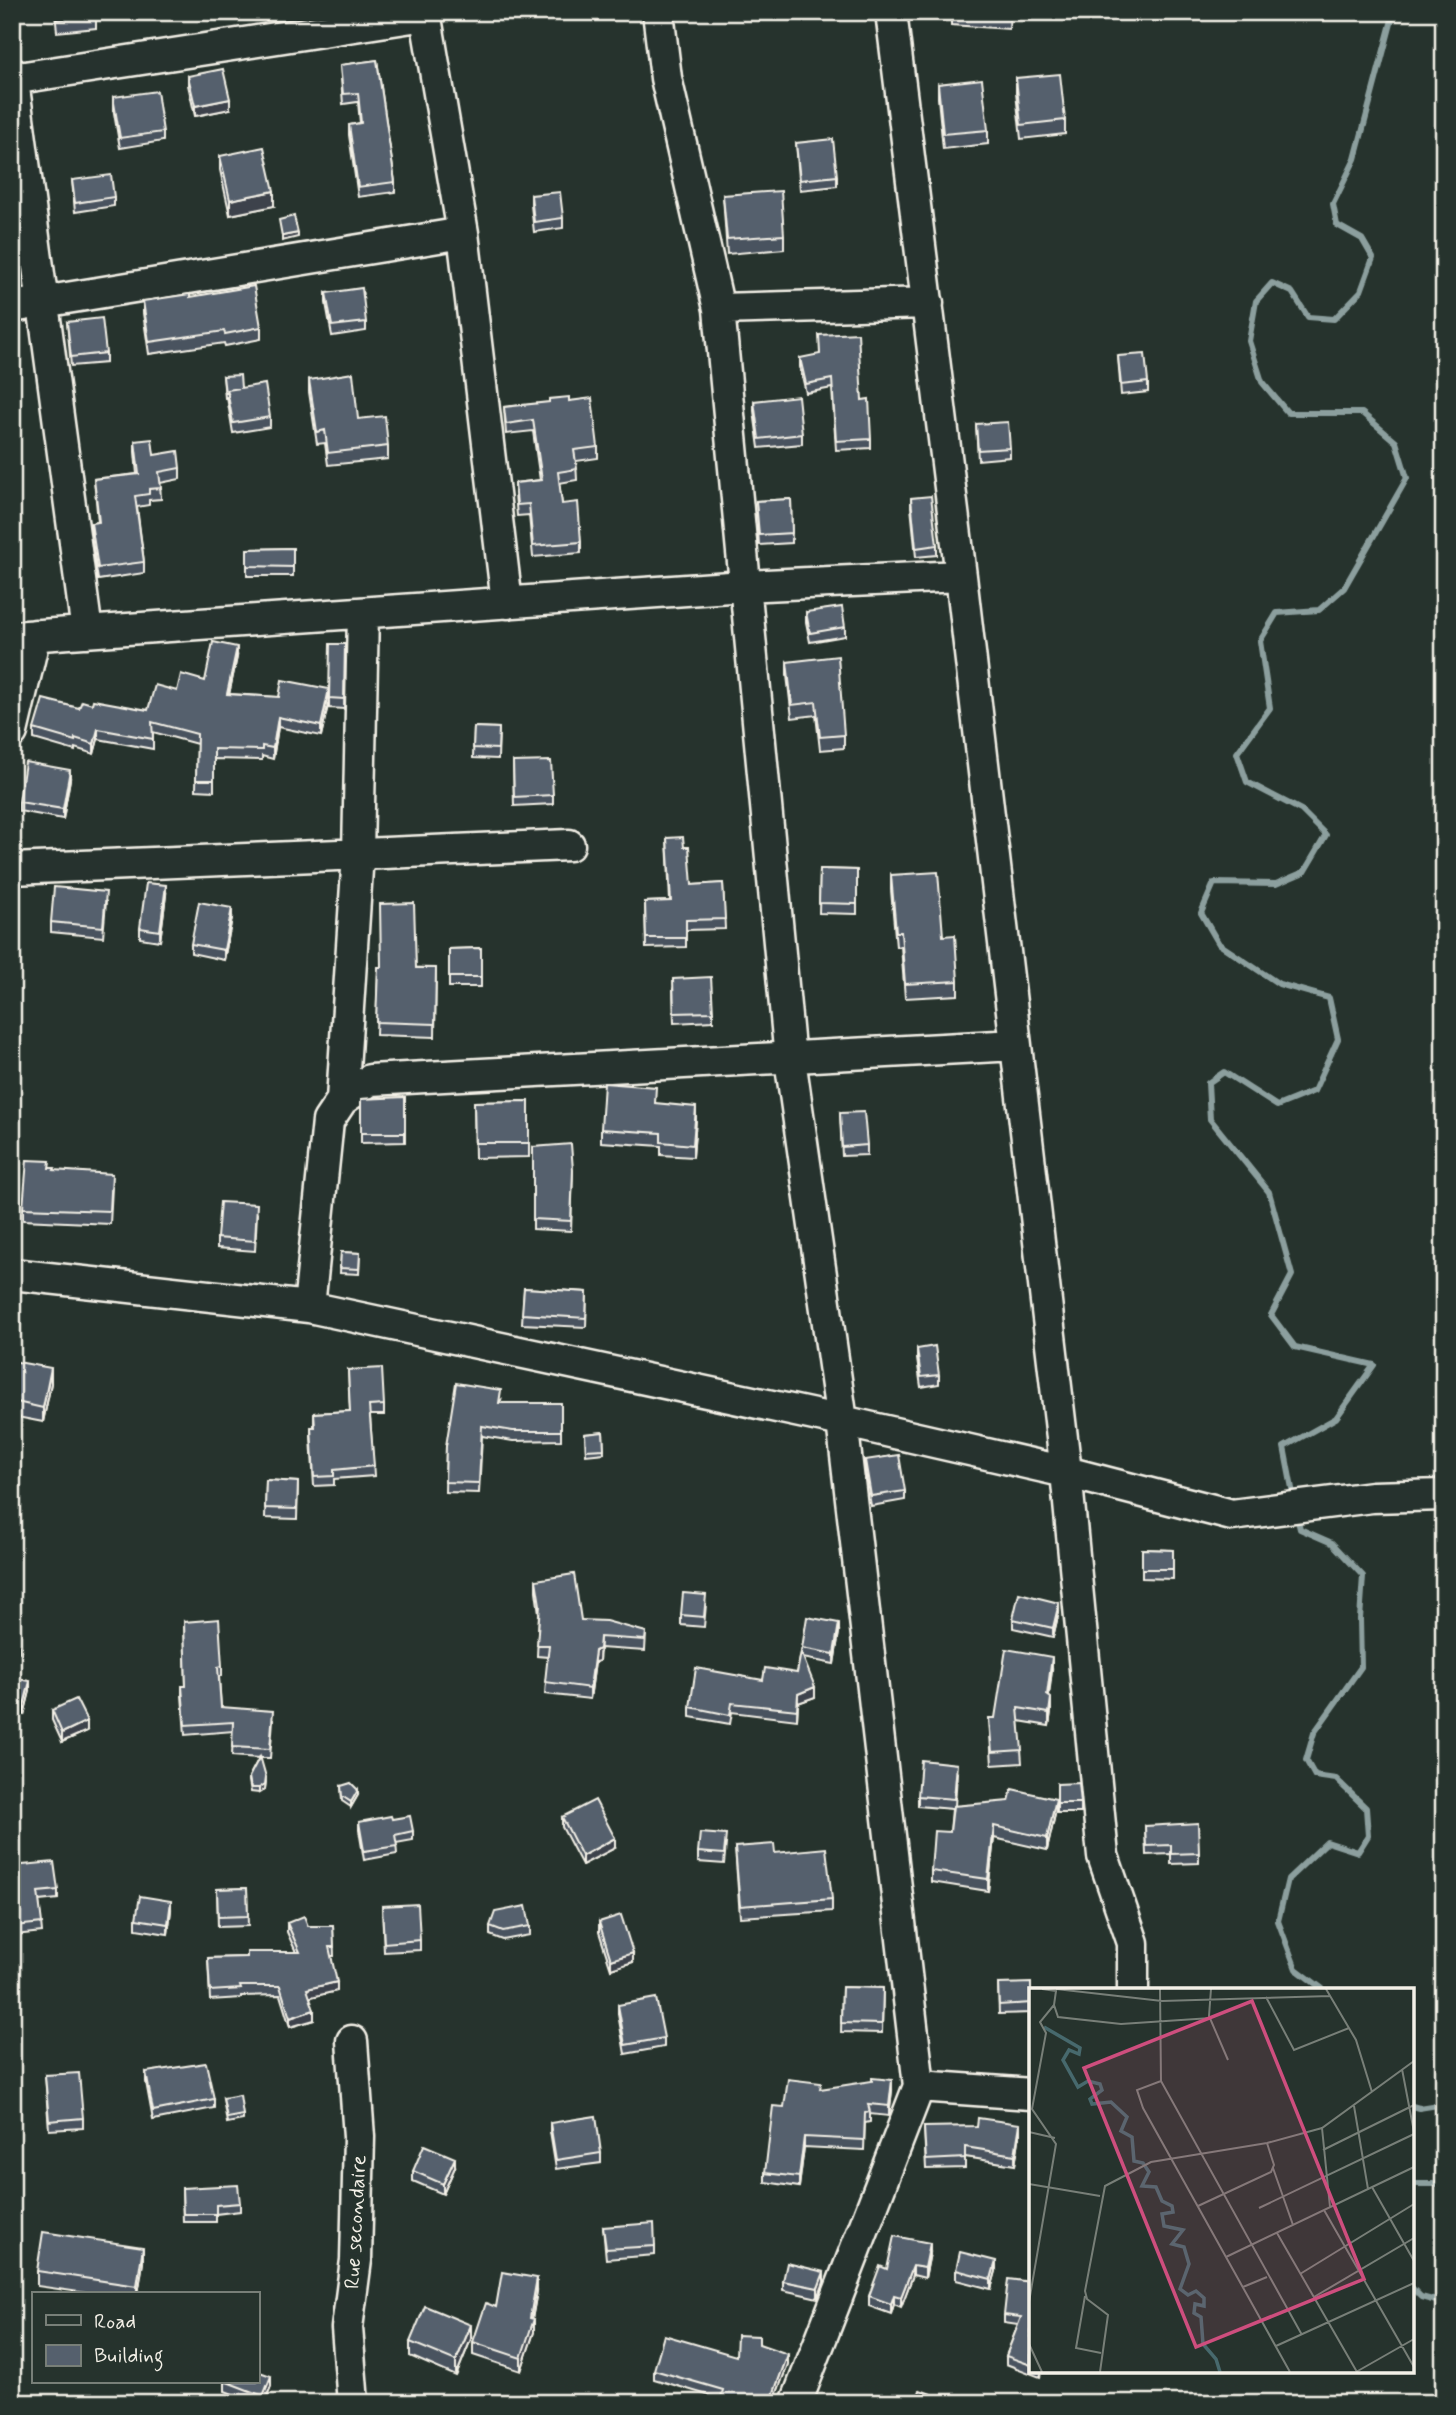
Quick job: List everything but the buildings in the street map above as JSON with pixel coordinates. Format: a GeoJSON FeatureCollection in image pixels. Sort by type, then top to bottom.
{"type":"FeatureCollection","features":[{"type":"Feature","properties":{"kind":"street"},"geometry":{"type":"LineString","coordinates":[[658,12],[666,78],[719,309],[790,1059],[842,1421],[919,2086],[796,2403]]}},
{"type":"Feature","properties":{"kind":"street"},"geometry":{"type":"LineString","coordinates":[[891,12],[961,576],[1066,1472],[1103,1856],[1133,1943],[1133,1988]]}},
{"type":"Feature","properties":{"kind":"street"},"geometry":{"type":"LineString","coordinates":[[87,632],[12,77],[425,14],[463,233],[508,603]]}},
{"type":"Feature","properties":{"kind":"street"},"geometry":{"type":"LineString","coordinates":[[12,307],[463,233]]}},
{"type":"Feature","properties":{"kind":"street"},"geometry":{"type":"LineString","coordinates":[[719,309],[928,303]]}},
{"type":"Feature","properties":{"kind":"street"},"geometry":{"type":"LineString","coordinates":[[12,732],[24,636],[744,586],[961,576]]}},
{"type":"Feature","properties":{"kind":"street"},"geometry":{"type":"LineString","coordinates":[[342,1100],[358,854],[363,613]]}},
{"type":"Feature","properties":{"kind":"street"},"geometry":{"type":"LineString","coordinates":[[12,869],[569,845]]}},
{"type":"Feature","properties":{"kind":"street"},"geometry":{"type":"LineString","coordinates":[[309,1307],[328,1121],[342,1100],[370,1080],[1016,1045]]}},
{"type":"Feature","properties":{"kind":"street"},"geometry":{"type":"LineString","coordinates":[[12,1274],[309,1307],[842,1421],[1066,1472],[1233,1515],[1372,1497],[1444,1495]]}},
{"type":"Feature","properties":{"kind":"street","name":"Rue secondaire"},"geometry":{"type":"LineString","coordinates":[[352,2041],[359,2137],[356,2260],[347,2328],[353,2403]]}},
{"type":"Feature","properties":{"kind":"street"},"geometry":{"type":"LineString","coordinates":[[919,2086],[1029,2094]]}},
{"type":"Feature","properties":{"kind":"waterway"},"geometry":{"type":"LineString","coordinates":[[1294,1499],[1284,1447],[1336,1418],[1374,1365],[1295,1347],[1271,1315],[1292,1275],[1269,1192],[1210,1119],[1208,1083],[1224,1072],[1277,1106],[1314,1091],[1338,1039],[1329,998],[1279,984],[1219,944],[1201,913],[1214,883],[1276,884],[1304,872],[1326,835],[1301,810],[1247,782],[1237,753],[1270,708],[1260,641],[1277,613],[1319,610],[1344,588],[1407,478],[1396,442],[1362,413],[1288,413],[1262,382],[1249,341],[1256,301],[1272,283],[1292,292],[1308,317],[1334,319],[1361,291],[1373,258],[1362,239],[1337,225],[1333,204],[1355,159],[1394,12]]}},
{"type":"Feature","properties":{"kind":"waterway"},"geometry":{"type":"LineString","coordinates":[[1297,1516],[1300,1529],[1332,1543],[1363,1576],[1361,1667],[1314,1733],[1306,1760],[1315,1776],[1336,1779],[1366,1808],[1368,1836],[1358,1852],[1327,1842],[1288,1879],[1278,1921],[1296,1969],[1321,1988]]}},
{"type":"Feature","properties":{"kind":"waterway"},"geometry":{"type":"LineString","coordinates":[[1414,2107],[1444,2104]]}},
{"type":"Feature","properties":{"kind":"waterway"},"geometry":{"type":"LineString","coordinates":[[1414,2184],[1444,2184]]}},
{"type":"Feature","properties":{"kind":"waterway"},"geometry":{"type":"LineString","coordinates":[[1414,2290],[1421,2297],[1444,2303]]}}]}
